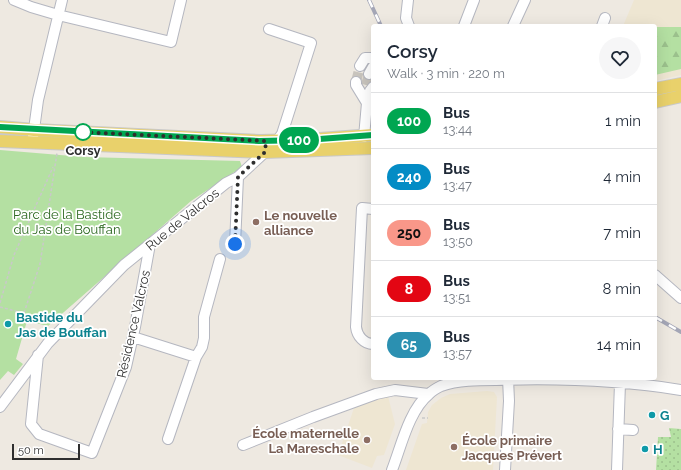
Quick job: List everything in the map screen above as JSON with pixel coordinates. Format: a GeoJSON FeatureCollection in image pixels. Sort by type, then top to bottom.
{"type":"FeatureCollection","features":[{"type":"Feature","properties":{"kind":"main road"},"geometry":{"type":"LineString","coordinates":[[657,95],[681,84]]}},
{"type":"Feature","properties":{"kind":"main road"},"geometry":{"type":"LineString","coordinates":[[657,95],[681,96]]}},
{"type":"Feature","properties":{"kind":"main road"},"geometry":{"type":"LineString","coordinates":[[0,127],[270,145],[306,140],[368,136]]}},
{"type":"Feature","properties":{"kind":"main road"},"geometry":{"type":"LineString","coordinates":[[0,141],[33,143],[270,145],[371,148]]}},
{"type":"Feature","properties":{"kind":"street"},"geometry":{"type":"LineString","coordinates":[[33,143],[38,100],[62,0]]}},
{"type":"Feature","properties":{"kind":"street"},"geometry":{"type":"LineString","coordinates":[[21,1],[58,15],[171,42],[180,0]]}},
{"type":"Feature","properties":{"kind":"street"},"geometry":{"type":"LineString","coordinates":[[408,0],[406,18],[408,24]]}},
{"type":"Feature","properties":{"kind":"street"},"geometry":{"type":"LineString","coordinates":[[465,24],[474,0]]}},
{"type":"Feature","properties":{"kind":"street"},"geometry":{"type":"LineString","coordinates":[[514,24],[525,0]]}},
{"type":"Feature","properties":{"kind":"street"},"geometry":{"type":"LineString","coordinates":[[269,28],[311,43],[282,134],[270,145]]}},
{"type":"Feature","properties":{"kind":"street"},"geometry":{"type":"LineString","coordinates":[[360,66],[365,58],[371,58]]}},
{"type":"Feature","properties":{"kind":"street"},"geometry":{"type":"LineString","coordinates":[[368,136],[370,104],[366,86],[356,85],[370,104]]}},
{"type":"Feature","properties":{"kind":"street","name":"Rue de Valcros"},"geometry":{"type":"LineString","coordinates":[[0,407],[48,343],[124,265],[226,183],[238,177],[270,145]]}},
{"type":"Feature","properties":{"kind":"street"},"geometry":{"type":"LineString","coordinates":[[235,244],[238,177]]}},
{"type":"Feature","properties":{"kind":"street"},"geometry":{"type":"LineString","coordinates":[[371,209],[362,208],[356,327],[357,334],[361,339],[371,344]]}},
{"type":"Feature","properties":{"kind":"street","name":"Résidence Valcros"},"geometry":{"type":"LineString","coordinates":[[36,359],[31,424],[39,434],[92,453],[126,367],[150,244]]}},
{"type":"Feature","properties":{"kind":"street"},"geometry":{"type":"LineString","coordinates":[[168,439],[196,357],[202,347],[204,317],[220,259]]}},
{"type":"Feature","properties":{"kind":"street"},"geometry":{"type":"LineString","coordinates":[[657,277],[681,298]]}},
{"type":"Feature","properties":{"kind":"street"},"geometry":{"type":"LineString","coordinates":[[133,337],[196,357]]}},
{"type":"Feature","properties":{"kind":"street"},"geometry":{"type":"LineString","coordinates":[[392,470],[413,414],[420,402],[428,394],[442,386],[454,383],[494,380]]}},
{"type":"Feature","properties":{"kind":"street"},"geometry":{"type":"LineString","coordinates":[[505,470],[509,401],[508,380]]}},
{"type":"Feature","properties":{"kind":"street"},"geometry":{"type":"LineString","coordinates":[[580,380],[658,386],[681,390]]}},
{"type":"Feature","properties":{"kind":"street"},"geometry":{"type":"LineString","coordinates":[[616,470],[615,426],[620,383]]}},
{"type":"Feature","properties":{"kind":"street"},"geometry":{"type":"LineString","coordinates":[[243,445],[355,401],[395,390],[428,394]]}},
{"type":"Feature","properties":{"kind":"street"},"geometry":{"type":"LineString","coordinates":[[615,426],[633,430]]}},
{"type":"Feature","properties":{"kind":"path"},"geometry":{"type":"LineString","coordinates":[[0,303],[14,255],[55,164],[40,264],[24,312],[0,307]]}},
{"type":"Feature","properties":{"kind":"path"},"geometry":{"type":"LineString","coordinates":[[0,290],[4,291]]}},
{"type":"Feature","properties":{"kind":"path"},"geometry":{"type":"LineString","coordinates":[[420,418],[428,418]]}},
{"type":"Feature","properties":{"kind":"shaded area"},"geometry":{"type":"Polygon","coordinates":[[[634,0],[681,0],[681,75],[657,81],[657,24],[624,24],[634,0]]]}},
{"type":"Feature","properties":{"kind":"shaded area","name":"École primaire Jacques Prévert"},"geometry":{"type":"Polygon","coordinates":[[[487,391],[494,392],[497,397],[493,470],[406,470],[422,424],[427,423],[428,412],[432,405],[441,398],[450,394],[487,391]]]}},
{"type":"Feature","properties":{"kind":"shaded area","name":"École maternelle La Mareschale"},"geometry":{"type":"Polygon","coordinates":[[[388,396],[395,424],[384,455],[377,456],[372,468],[338,455],[355,405],[388,396]]]}},
{"type":"Feature","properties":{"kind":"green space"},"geometry":{"type":"Polygon","coordinates":[[[657,27],[681,27],[681,69],[657,75],[657,27]]]}},
{"type":"Feature","properties":{"kind":"green space","name":"Parc de la Bastide du Jas de Bouffan"},"geometry":{"type":"Polygon","coordinates":[[[0,150],[84,157],[240,161],[242,167],[191,201],[48,326],[27,321],[16,359],[23,364],[14,375],[8,371],[0,380],[0,150]]]}},
{"type":"Feature","properties":{"kind":"green space"},"geometry":{"type":"Polygon","coordinates":[[[669,428],[681,429],[681,470],[656,470],[658,437],[671,437],[669,428]]]}},
{"type":"Feature","properties":{"kind":"tunnel"},"geometry":{"type":"LineString","coordinates":[[356,82],[360,66]]}},
{"type":"Feature","properties":{"kind":"tunnel"},"geometry":{"type":"LineString","coordinates":[[366,85],[369,74]]}},
{"type":"Feature","properties":{"kind":"railway"},"geometry":{"type":"LineString","coordinates":[[369,0],[380,24]]}},
{"type":"Feature","properties":{"kind":"railway"},"geometry":{"type":"LineString","coordinates":[[657,318],[681,332]]}},
{"type":"Feature","properties":{"kind":"bus line","name":"100"},"geometry":{"type":"LineString","coordinates":[[0,127],[259,141],[306,140],[371,135]]}},
{"type":"Feature","properties":{"kind":"place","name":"Corsy"},"geometry":{"type":"Point","coordinates":[83,132]}},
{"type":"Feature","properties":{"kind":"place","name":"Le nouvelle alliance"},"geometry":{"type":"Point","coordinates":[256,222]}},
{"type":"Feature","properties":{"kind":"place","name":"Bastide du Jas de Bouffan"},"geometry":{"type":"Point","coordinates":[8,324]}},
{"type":"Feature","properties":{"kind":"place","name":"G"},"geometry":{"type":"Point","coordinates":[652,415]}},
{"type":"Feature","properties":{"kind":"place","name":"École maternelle La Mareschale"},"geometry":{"type":"Point","coordinates":[367,440]}},
{"type":"Feature","properties":{"kind":"place","name":"École primaire Jacques Prévert"},"geometry":{"type":"Point","coordinates":[454,447]}},
{"type":"Feature","properties":{"kind":"place","name":"H"},"geometry":{"type":"Point","coordinates":[645,449]}},
{"type":"Feature","properties":{"kind":"route"},"geometry":{"type":"LineString","coordinates":[[83,132],[80,132],[266,141],[265,152],[238,177],[235,244]]}}]}
